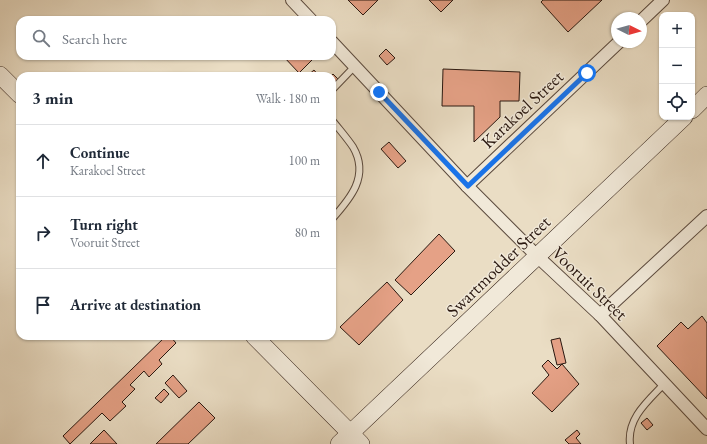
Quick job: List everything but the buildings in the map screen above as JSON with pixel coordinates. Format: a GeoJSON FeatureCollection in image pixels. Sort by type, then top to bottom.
{"type":"FeatureCollection","features":[{"type":"Feature","properties":{"kind":"main road"},"geometry":{"type":"LineString","coordinates":[[0,75],[16,91]]}},
{"type":"Feature","properties":{"kind":"main road"},"geometry":{"type":"LineString","coordinates":[[695,107],[707,96]]}},
{"type":"Feature","properties":{"kind":"main road","name":"Swartmodder Street"},"geometry":{"type":"LineString","coordinates":[[350,440],[537,256],[681,120]]}},
{"type":"Feature","properties":{"kind":"main road"},"geometry":{"type":"LineString","coordinates":[[258,340],[350,440]]}},
{"type":"Feature","properties":{"kind":"street"},"geometry":{"type":"LineString","coordinates":[[292,0],[307,16]]}},
{"type":"Feature","properties":{"kind":"street"},"geometry":{"type":"LineString","coordinates":[[647,15],[663,0]]}},
{"type":"Feature","properties":{"kind":"street","name":"Vooruit Street"},"geometry":{"type":"LineString","coordinates":[[336,46],[468,186],[537,256],[600,315],[707,429]]}},
{"type":"Feature","properties":{"kind":"street","name":"Karakoel Street"},"geometry":{"type":"LineString","coordinates":[[468,186],[613,48]]}},
{"type":"Feature","properties":{"kind":"street"},"geometry":{"type":"LineString","coordinates":[[600,315],[706,219]]}},
{"type":"Feature","properties":{"kind":"lane"},"geometry":{"type":"LineString","coordinates":[[336,86],[355,66]]}},
{"type":"Feature","properties":{"kind":"lane"},"geometry":{"type":"LineString","coordinates":[[336,125],[353,148],[358,158],[359,169],[357,186],[351,198],[336,215]]}},
{"type":"Feature","properties":{"kind":"lane"},"geometry":{"type":"LineString","coordinates":[[630,444],[631,429],[640,409],[664,384]]}},
{"type":"Feature","properties":{"kind":"route"},"geometry":{"type":"LineString","coordinates":[[379,92],[468,186],[531,124],[587,73]]}}]}
